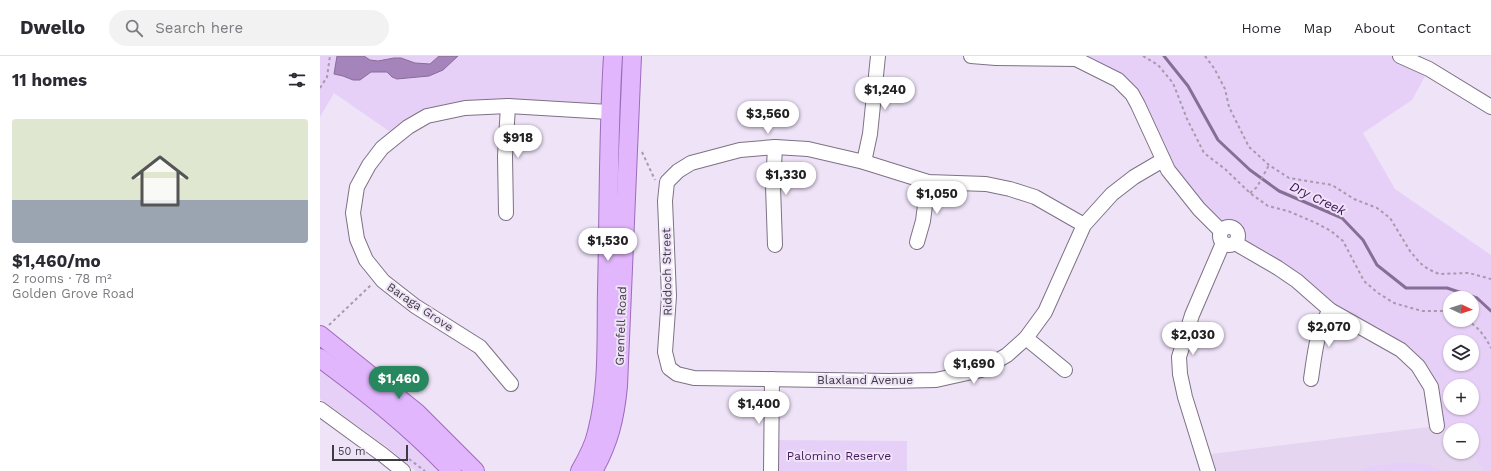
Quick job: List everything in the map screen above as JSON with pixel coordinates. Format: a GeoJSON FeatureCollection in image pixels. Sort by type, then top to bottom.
{"type":"FeatureCollection","features":[{"type":"Feature","properties":{"kind":"main road","name":"Grenfell Road"},"geometry":{"type":"LineString","coordinates":[[580,471],[597,433],[605,388],[610,112],[613,56]]}},
{"type":"Feature","properties":{"kind":"main road","name":"Grenfell Road"},"geometry":{"type":"LineString","coordinates":[[594,471],[613,425],[618,386],[632,56]]}},
{"type":"Feature","properties":{"kind":"main road"},"geometry":{"type":"LineString","coordinates":[[324,331],[417,413],[475,471]]}},
{"type":"Feature","properties":{"kind":"main road"},"geometry":{"type":"LineString","coordinates":[[320,358],[377,401],[432,449],[452,471]]}},
{"type":"Feature","properties":{"kind":"street"},"geometry":{"type":"LineString","coordinates":[[864,162],[870,134],[878,56]]}},
{"type":"Feature","properties":{"kind":"street"},"geometry":{"type":"LineString","coordinates":[[971,56],[996,58],[1076,58],[1118,80],[1132,94],[1168,170],[1183,190],[1226,239],[1297,281],[1330,310],[1401,350],[1418,366],[1431,387],[1437,426]]}},
{"type":"Feature","properties":{"kind":"street"},"geometry":{"type":"LineString","coordinates":[[1400,56],[1429,69],[1491,107]]}},
{"type":"Feature","properties":{"kind":"street","name":"Baraga Grove"},"geometry":{"type":"LineString","coordinates":[[511,384],[480,346],[415,306],[379,277],[366,260],[357,239],[353,213],[357,187],[369,165],[382,148],[408,127],[427,116],[465,108],[508,106],[610,112]]}},
{"type":"Feature","properties":{"kind":"street"},"geometry":{"type":"LineString","coordinates":[[506,213],[505,156],[508,106]]}},
{"type":"Feature","properties":{"kind":"street"},"geometry":{"type":"LineString","coordinates":[[775,245],[773,186],[774,147],[808,148],[864,162],[928,182],[986,184],[1010,189],[1035,197],[1084,225]]}},
{"type":"Feature","properties":{"kind":"street","name":"Riddoch Street"},"geometry":{"type":"LineString","coordinates":[[677,374],[669,368],[665,352],[670,296],[665,201],[667,182],[678,171],[692,163],[740,150],[774,147]]}},
{"type":"Feature","properties":{"kind":"street","name":"Blaxland Avenue"},"geometry":{"type":"LineString","coordinates":[[677,374],[694,378],[889,381],[936,380],[981,370],[1007,355],[1026,338],[1045,312],[1084,225],[1112,194],[1163,160]]}},
{"type":"Feature","properties":{"kind":"street"},"geometry":{"type":"LineString","coordinates":[[917,242],[923,221],[928,182]]}},
{"type":"Feature","properties":{"kind":"street"},"geometry":{"type":"LineString","coordinates":[[1208,471],[1185,397],[1180,374],[1179,357],[1192,315],[1226,239]]}},
{"type":"Feature","properties":{"kind":"street"},"geometry":{"type":"LineString","coordinates":[[1310,379],[1318,336],[1322,324],[1330,310]]}},
{"type":"Feature","properties":{"kind":"street"},"geometry":{"type":"LineString","coordinates":[[1026,338],[1065,370]]}},
{"type":"Feature","properties":{"kind":"street"},"geometry":{"type":"LineString","coordinates":[[772,379],[772,471]]}},
{"type":"Feature","properties":{"kind":"street"},"geometry":{"type":"LineString","coordinates":[[320,409],[403,471]]}},
{"type":"Feature","properties":{"kind":"path"},"geometry":{"type":"LineString","coordinates":[[320,88],[327,77],[330,56]]}},
{"type":"Feature","properties":{"kind":"path"},"geometry":{"type":"LineString","coordinates":[[1143,56],[1158,65],[1173,84],[1187,119],[1204,154],[1225,169],[1250,193],[1268,206],[1288,211],[1331,231],[1343,241],[1364,281],[1378,293],[1394,303],[1422,311],[1443,311]]}},
{"type":"Feature","properties":{"kind":"path"},"geometry":{"type":"LineString","coordinates":[[1205,56],[1214,68],[1225,89],[1229,107],[1249,147],[1270,165],[1289,178],[1332,185],[1354,199],[1377,208],[1390,218],[1410,251],[1420,263],[1428,269],[1439,274],[1469,273],[1491,279]]}},
{"type":"Feature","properties":{"kind":"path"},"geometry":{"type":"LineString","coordinates":[[642,152],[665,201]]}},
{"type":"Feature","properties":{"kind":"path"},"geometry":{"type":"LineString","coordinates":[[1250,193],[1257,187],[1270,165]]}},
{"type":"Feature","properties":{"kind":"path"},"geometry":{"type":"LineString","coordinates":[[324,331],[379,277]]}},
{"type":"Feature","properties":{"kind":"path"},"geometry":{"type":"LineString","coordinates":[[1476,327],[1483,334],[1491,348]]}},
{"type":"Feature","properties":{"kind":"shaded area"},"geometry":{"type":"Polygon","coordinates":[[[337,56],[364,56],[370,60],[378,61],[401,58],[415,63],[430,64],[439,56],[458,56],[443,70],[429,76],[397,79],[392,77],[387,72],[371,72],[360,80],[353,80],[334,74],[337,56]]]}},
{"type":"Feature","properties":{"kind":"shaded area"},"geometry":{"type":"Polygon","coordinates":[[[1437,426],[1443,428],[1443,459],[1475,459],[1483,471],[1208,471],[1203,455],[1437,426]]]}},
{"type":"Feature","properties":{"kind":"green space"},"geometry":{"type":"Polygon","coordinates":[[[320,56],[614,56],[609,112],[508,106],[427,116],[396,136],[334,93],[320,117],[320,56]]]}},
{"type":"Feature","properties":{"kind":"green space"},"geometry":{"type":"Polygon","coordinates":[[[982,56],[1395,56],[1429,69],[1412,100],[1363,133],[1395,189],[1491,255],[1491,471],[1483,471],[1475,459],[1479,459],[1479,423],[1443,423],[1443,428],[1437,426],[1418,366],[1267,262],[1222,228],[1168,170],[1132,94],[1076,59],[982,56]]]}},
{"type":"Feature","properties":{"kind":"green space"},"geometry":{"type":"Polygon","coordinates":[[[320,364],[374,405],[444,471],[416,471],[387,447],[320,399],[320,364]]]}},
{"type":"Feature","properties":{"kind":"green space","name":"Palomino Reserve"},"geometry":{"type":"Polygon","coordinates":[[[772,440],[907,441],[907,471],[772,471],[772,440]]]}},
{"type":"Feature","properties":{"kind":"green space"},"geometry":{"type":"Polygon","coordinates":[[[1404,462],[1427,464],[1444,471],[1359,471],[1371,466],[1404,462]]]}},
{"type":"Feature","properties":{"kind":"waterway","name":"Dry Creek"},"geometry":{"type":"LineString","coordinates":[[1164,56],[1188,86],[1218,140],[1250,170],[1279,191],[1342,218],[1363,240],[1377,265],[1406,288],[1447,288],[1477,298],[1491,311]]}}]}
